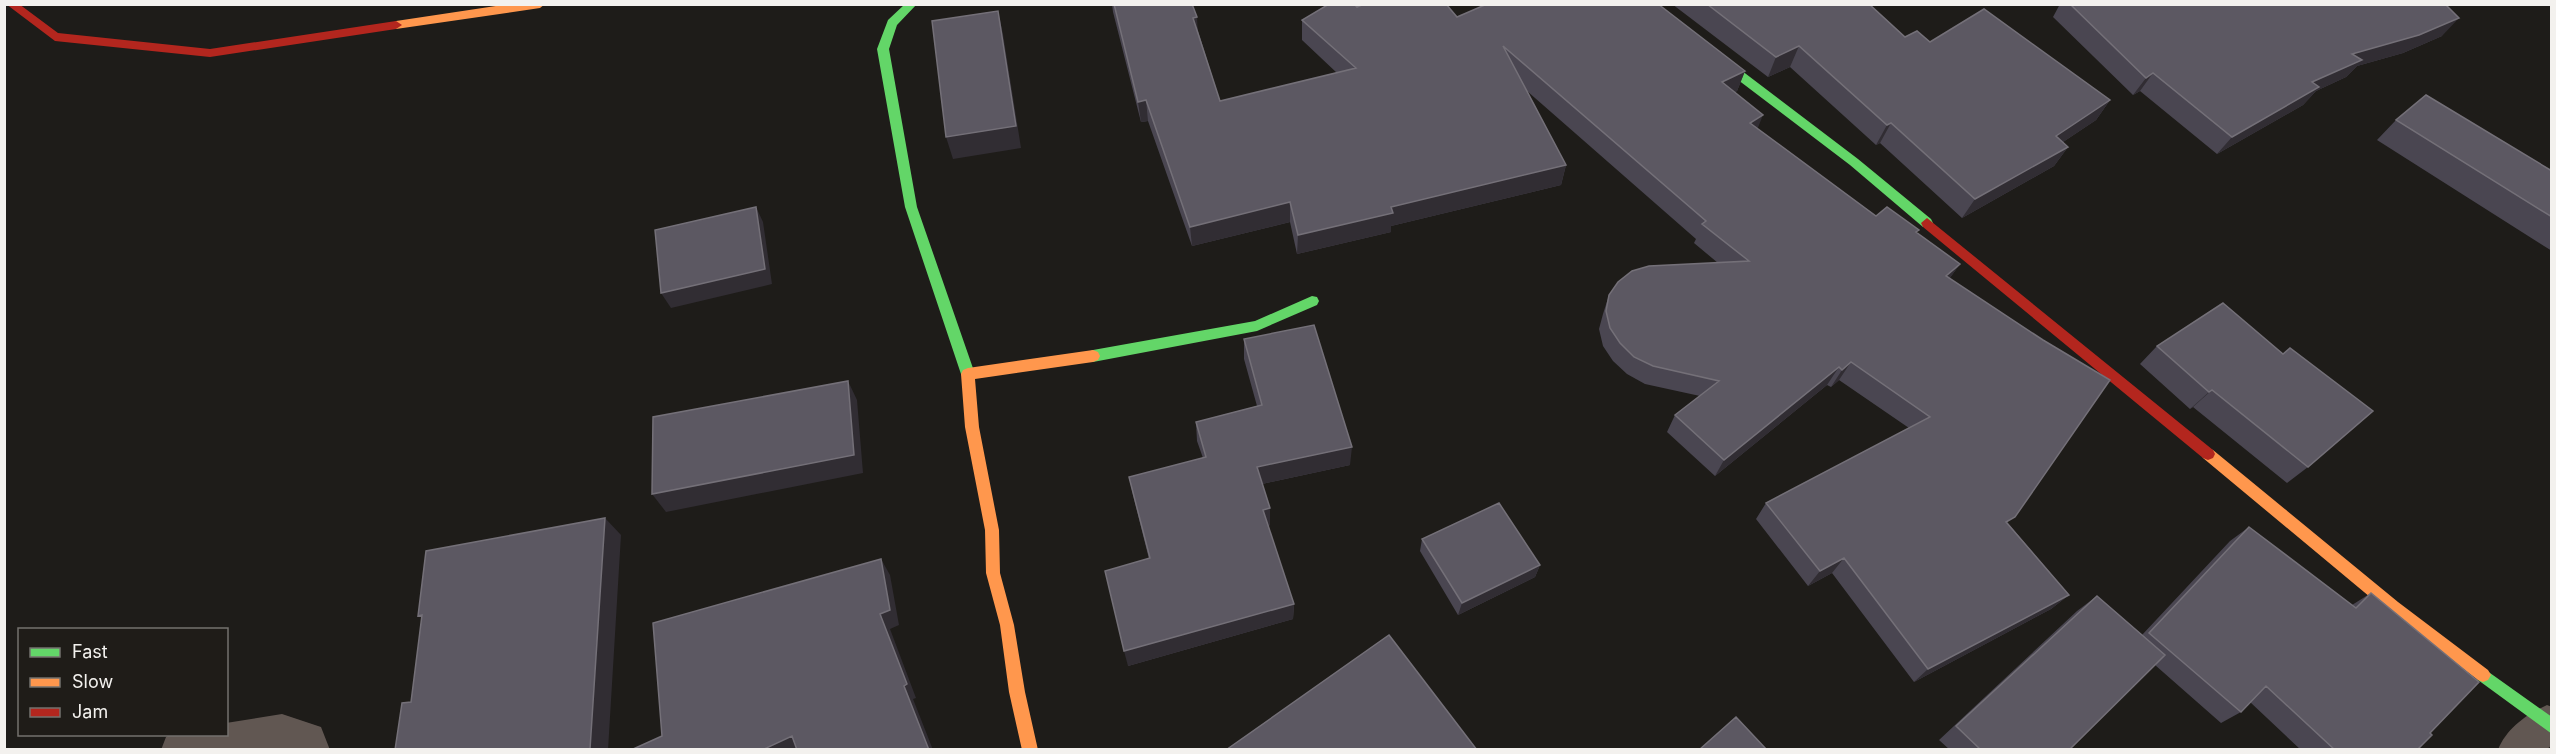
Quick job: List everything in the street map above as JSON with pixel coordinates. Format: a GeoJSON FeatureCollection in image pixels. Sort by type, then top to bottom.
{"type":"FeatureCollection","features":[{"type":"Feature","properties":{"kind":"street"},"geometry":{"type":"LineString","coordinates":[[11,4],[55,37],[210,53],[540,4]]}},
{"type":"Feature","properties":{"kind":"street"},"geometry":{"type":"LineString","coordinates":[[912,4],[897,14],[887,30],[883,49],[911,207],[968,374],[972,427],[992,530],[993,573],[1006,625],[1017,692],[1030,750]]}},
{"type":"Feature","properties":{"kind":"street"},"geometry":{"type":"LineString","coordinates":[[1652,4],[1663,17],[1854,162],[2393,607],[2549,726],[2517,750]]}},
{"type":"Feature","properties":{"kind":"street"},"geometry":{"type":"LineString","coordinates":[[968,374],[1046,364],[1257,326],[1312,301]]}},
{"type":"Feature","properties":{"kind":"street"},"geometry":{"type":"LineString","coordinates":[[180,750],[282,733],[307,740],[311,750]]}},
{"type":"Feature","properties":{"kind":"building"},"geometry":{"type":"Polygon","coordinates":[[[1114,4],[1192,4],[1197,17],[1193,18],[1220,101],[1356,68],[1302,20],[1329,4],[1354,4],[1357,7],[1364,4],[1446,4],[1457,17],[1487,4],[1658,4],[1745,71],[1722,82],[1763,115],[1750,123],[1876,216],[1887,207],[1919,230],[1916,232],[1960,264],[1946,276],[2043,340],[2110,380],[2015,517],[2006,522],[2069,595],[1928,669],[1844,558],[1820,571],[1766,503],[1930,417],[1851,362],[1842,370],[1839,367],[1724,460],[1675,415],[1719,381],[1653,366],[1634,357],[1620,343],[1610,328],[1606,311],[1609,295],[1618,282],[1632,271],[1649,266],[1749,261],[1702,224],[1706,221],[1503,46],[1566,165],[1391,207],[1393,213],[1298,235],[1290,202],[1190,227],[1146,100],[1138,102],[1114,4]]]}},
{"type":"Feature","properties":{"kind":"building"},"geometry":{"type":"Polygon","coordinates":[[[1707,4],[1869,4],[1905,37],[1917,31],[1930,42],[1984,9],[2110,100],[2056,136],[2068,147],[1975,199],[1891,123],[1887,125],[1799,46],[1776,57],[1707,4]]]}},
{"type":"Feature","properties":{"kind":"building"},"geometry":{"type":"Polygon","coordinates":[[[2070,4],[2445,4],[2459,18],[2419,35],[2352,54],[2362,60],[2312,82],[2319,87],[2232,137],[2153,73],[2146,78],[2070,4]]]}},
{"type":"Feature","properties":{"kind":"building"},"geometry":{"type":"Polygon","coordinates":[[[998,11],[1016,126],[946,137],[932,21],[998,11]]]}},
{"type":"Feature","properties":{"kind":"building"},"geometry":{"type":"Polygon","coordinates":[[[2426,95],[2552,171],[2552,217],[2396,120],[2426,95]]]}},
{"type":"Feature","properties":{"kind":"building"},"geometry":{"type":"Polygon","coordinates":[[[756,207],[765,269],[661,293],[655,230],[756,207]]]}},
{"type":"Feature","properties":{"kind":"building"},"geometry":{"type":"Polygon","coordinates":[[[2223,303],[2283,354],[2290,348],[2373,411],[2308,467],[2212,390],[2209,392],[2157,346],[2223,303]]]}},
{"type":"Feature","properties":{"kind":"building"},"geometry":{"type":"Polygon","coordinates":[[[1314,325],[1352,447],[1257,467],[1270,508],[1263,510],[1294,604],[1124,651],[1105,571],[1150,558],[1129,477],[1206,457],[1196,422],[1262,405],[1244,339],[1314,325]]]}},
{"type":"Feature","properties":{"kind":"building"},"geometry":{"type":"Polygon","coordinates":[[[848,381],[854,455],[652,494],[653,417],[848,381]]]}},
{"type":"Feature","properties":{"kind":"building"},"geometry":{"type":"Polygon","coordinates":[[[1499,503],[1540,565],[1462,603],[1422,539],[1499,503]]]}},
{"type":"Feature","properties":{"kind":"building"},"geometry":{"type":"Polygon","coordinates":[[[605,518],[590,749],[395,750],[402,703],[411,702],[422,615],[418,616],[426,551],[605,518]]]}},
{"type":"Feature","properties":{"kind":"building"},"geometry":{"type":"Polygon","coordinates":[[[2249,527],[2356,608],[2371,593],[2479,682],[2430,733],[2432,735],[2417,750],[2335,750],[2266,686],[2241,712],[2149,633],[2249,527]]]}},
{"type":"Feature","properties":{"kind":"building"},"geometry":{"type":"Polygon","coordinates":[[[881,559],[890,610],[880,614],[907,684],[904,686],[929,750],[797,750],[792,736],[762,750],[631,750],[662,736],[653,623],[881,559]]]}},
{"type":"Feature","properties":{"kind":"building"},"geometry":{"type":"Polygon","coordinates":[[[2097,596],[2165,655],[2069,750],[1981,750],[1956,726],[2097,596]]]}},
{"type":"Feature","properties":{"kind":"building"},"geometry":{"type":"Polygon","coordinates":[[[1389,635],[1477,750],[1226,750],[1389,635]]]}},
{"type":"Feature","properties":{"kind":"building"},"geometry":{"type":"Polygon","coordinates":[[[1736,717],[1767,750],[1699,750],[1736,717]]]}},
{"type":"Feature","properties":{"kind":"traffic: fast"},"geometry":{"type":"LineString","coordinates":[[912,4],[892,23],[883,49],[911,207],[968,374]]}},
{"type":"Feature","properties":{"kind":"traffic: fast"},"geometry":{"type":"LineString","coordinates":[[1652,4],[1663,17],[1854,162],[1927,223]]}},
{"type":"Feature","properties":{"kind":"traffic: fast"},"geometry":{"type":"LineString","coordinates":[[1093,356],[1257,326],[1312,301]]}},
{"type":"Feature","properties":{"kind":"traffic: fast"},"geometry":{"type":"LineString","coordinates":[[2483,675],[2552,727]]}},
{"type":"Feature","properties":{"kind":"traffic: slow"},"geometry":{"type":"LineString","coordinates":[[396,25],[540,4]]}},
{"type":"Feature","properties":{"kind":"traffic: slow"},"geometry":{"type":"LineString","coordinates":[[1030,750],[1017,692],[1007,625],[993,573],[992,530],[972,427],[968,374],[1093,356]]}},
{"type":"Feature","properties":{"kind":"traffic: slow"},"geometry":{"type":"LineString","coordinates":[[2208,454],[2393,607],[2483,675]]}},
{"type":"Feature","properties":{"kind":"traffic: jam"},"geometry":{"type":"LineString","coordinates":[[11,4],[55,37],[210,53],[396,25]]}},
{"type":"Feature","properties":{"kind":"traffic: jam"},"geometry":{"type":"LineString","coordinates":[[1927,223],[2208,454]]}}]}
